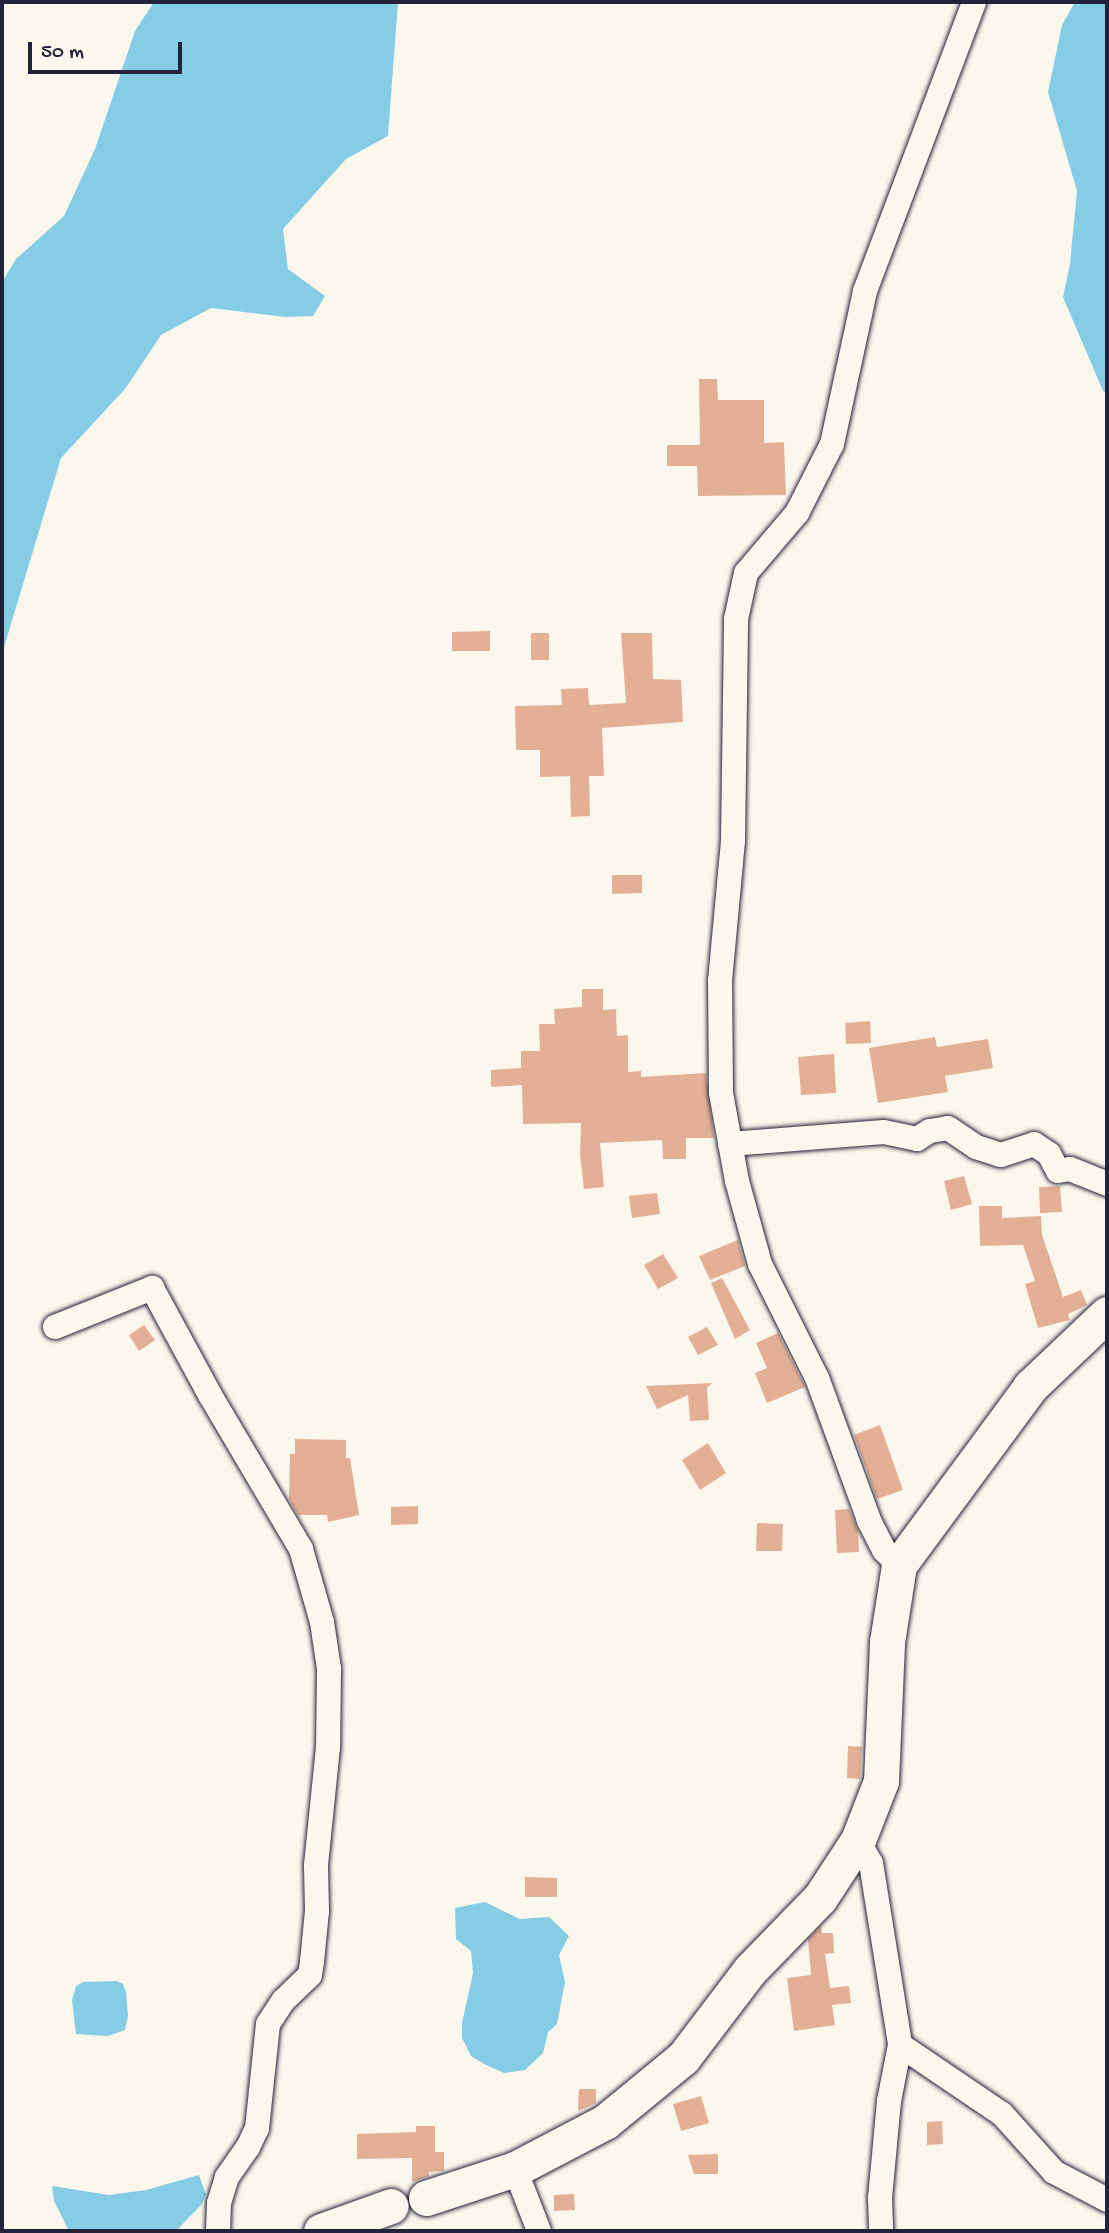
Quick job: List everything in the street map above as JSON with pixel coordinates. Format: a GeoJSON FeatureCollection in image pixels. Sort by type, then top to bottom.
{"type":"FeatureCollection","features":[{"type":"Feature","properties":{"kind":"street"},"geometry":{"type":"LineString","coordinates":[[899,1565],[884,1550],[869,1520],[817,1378],[760,1264],[750,1236],[721,1093],[720,981],[733,841],[736,619],[746,573],[797,513],[832,444],[865,291],[974,2]]}},
{"type":"Feature","properties":{"kind":"street"},"geometry":{"type":"LineString","coordinates":[[730,1144],[884,1132],[917,1139],[930,1131],[948,1128],[976,1147],[1001,1155],[1034,1144],[1049,1154],[1058,1171],[1070,1169],[1107,1184]]}},
{"type":"Feature","properties":{"kind":"street"},"geometry":{"type":"LineString","coordinates":[[55,1326],[152,1289],[210,1395],[301,1549],[322,1622],[329,1668],[327,1747],[316,1866],[317,1911],[313,1962],[310,1975],[283,2001],[268,2024],[257,2128],[248,2147],[227,2177],[219,2203],[218,2231]]}},
{"type":"Feature","properties":{"kind":"street"},"geometry":{"type":"LineString","coordinates":[[426,2198],[515,2169],[606,2122],[683,2058],[750,1970],[820,1898],[858,1840],[881,1781],[887,1642],[899,1565],[1030,1387],[1107,1314]]}},
{"type":"Feature","properties":{"kind":"street"},"geometry":{"type":"LineString","coordinates":[[858,1840],[871,1863],[900,2045],[889,2101],[880,2198],[881,2231]]}},
{"type":"Feature","properties":{"kind":"street"},"geometry":{"type":"LineString","coordinates":[[900,2045],[1002,2114],[1054,2172],[1107,2200]]}},
{"type":"Feature","properties":{"kind":"street"},"geometry":{"type":"LineString","coordinates":[[515,2169],[539,2231]]}},
{"type":"Feature","properties":{"kind":"street"},"geometry":{"type":"LineString","coordinates":[[321,2231],[391,2206]]}},
{"type":"Feature","properties":{"kind":"water"},"geometry":{"type":"Polygon","coordinates":[[[154,2],[398,2],[388,136],[346,159],[283,229],[288,269],[325,296],[313,316],[286,317],[211,308],[161,335],[125,389],[61,458],[2,654],[2,282],[16,259],[64,216],[95,149],[135,31],[154,2]]]}},
{"type":"Feature","properties":{"kind":"water"},"geometry":{"type":"Polygon","coordinates":[[[1075,2],[1107,2],[1107,393],[1103,391],[1063,297],[1070,264],[1077,191],[1048,92],[1062,25],[1075,2]]]}},
{"type":"Feature","properties":{"kind":"water"},"geometry":{"type":"Polygon","coordinates":[[[485,1902],[520,1919],[549,1917],[569,1936],[559,1955],[565,1982],[557,2024],[548,2032],[543,2053],[525,2070],[504,2073],[486,2065],[471,2056],[462,2038],[462,2023],[473,1973],[471,1951],[456,1939],[455,1908],[485,1902]]]}},
{"type":"Feature","properties":{"kind":"water"},"geometry":{"type":"Polygon","coordinates":[[[117,1981],[123,1984],[126,1992],[128,2016],[125,2030],[108,2036],[76,2034],[72,2000],[76,1986],[83,1982],[117,1981]]]}},
{"type":"Feature","properties":{"kind":"water"},"geometry":{"type":"Polygon","coordinates":[[[199,2175],[206,2195],[201,2205],[176,2231],[69,2231],[54,2201],[52,2186],[109,2195],[146,2190],[199,2175]]]}},
{"type":"Feature","properties":{"kind":"building"},"geometry":{"type":"Polygon","coordinates":[[[699,379],[717,379],[718,400],[764,400],[764,443],[784,442],[786,495],[698,496],[697,466],[667,466],[667,445],[700,445],[699,379]]]}},
{"type":"Feature","properties":{"kind":"building"},"geometry":{"type":"Polygon","coordinates":[[[490,631],[490,651],[452,651],[452,632],[490,631]]]}},
{"type":"Feature","properties":{"kind":"building"},"geometry":{"type":"Polygon","coordinates":[[[531,633],[549,633],[549,660],[531,660],[531,633]]]}},
{"type":"Feature","properties":{"kind":"building"},"geometry":{"type":"Polygon","coordinates":[[[621,633],[652,633],[653,679],[681,680],[683,722],[602,728],[604,776],[589,776],[590,816],[571,817],[570,776],[540,777],[540,750],[516,750],[515,706],[562,705],[561,689],[588,688],[589,705],[626,703],[621,633]]]}},
{"type":"Feature","properties":{"kind":"building"},"geometry":{"type":"Polygon","coordinates":[[[612,875],[642,875],[642,893],[612,894],[612,875]]]}},
{"type":"Feature","properties":{"kind":"building"},"geometry":{"type":"Polygon","coordinates":[[[582,989],[603,989],[603,1010],[616,1009],[617,1036],[628,1035],[628,1072],[641,1071],[641,1077],[706,1073],[714,1138],[686,1138],[686,1159],[663,1159],[662,1140],[600,1143],[604,1187],[584,1189],[580,1154],[581,1123],[523,1124],[522,1085],[491,1087],[491,1070],[521,1068],[521,1051],[540,1051],[539,1024],[555,1024],[554,1009],[582,1007],[582,989]]]}},
{"type":"Feature","properties":{"kind":"building"},"geometry":{"type":"Polygon","coordinates":[[[870,1021],[871,1043],[846,1044],[845,1023],[870,1021]]]}},
{"type":"Feature","properties":{"kind":"building"},"geometry":{"type":"Polygon","coordinates":[[[935,1037],[937,1047],[988,1039],[993,1068],[945,1076],[948,1092],[878,1103],[869,1048],[935,1037]]]}},
{"type":"Feature","properties":{"kind":"building"},"geometry":{"type":"Polygon","coordinates":[[[834,1054],[836,1093],[801,1095],[798,1057],[834,1054]]]}},
{"type":"Feature","properties":{"kind":"building"},"geometry":{"type":"Polygon","coordinates":[[[964,1176],[972,1204],[951,1210],[944,1181],[964,1176]]]}},
{"type":"Feature","properties":{"kind":"building"},"geometry":{"type":"Polygon","coordinates":[[[1060,1186],[1062,1212],[1040,1213],[1039,1187],[1060,1186]]]}},
{"type":"Feature","properties":{"kind":"building"},"geometry":{"type":"Polygon","coordinates":[[[657,1193],[660,1214],[632,1218],[629,1196],[657,1193]]]}},
{"type":"Feature","properties":{"kind":"building"},"geometry":{"type":"Polygon","coordinates":[[[979,1206],[1002,1206],[1002,1218],[1041,1216],[1042,1235],[1063,1297],[1081,1290],[1087,1305],[1068,1314],[1070,1320],[1038,1328],[1025,1284],[1035,1281],[1023,1245],[980,1246],[979,1206]]]}},
{"type":"Feature","properties":{"kind":"building"},"geometry":{"type":"Polygon","coordinates":[[[738,1240],[745,1266],[710,1280],[699,1256],[738,1240]]]}},
{"type":"Feature","properties":{"kind":"building"},"geometry":{"type":"Polygon","coordinates":[[[663,1254],[678,1278],[658,1289],[644,1265],[663,1254]]]}},
{"type":"Feature","properties":{"kind":"building"},"geometry":{"type":"Polygon","coordinates":[[[722,1278],[750,1330],[735,1339],[711,1283],[722,1278]]]}},
{"type":"Feature","properties":{"kind":"building"},"geometry":{"type":"Polygon","coordinates":[[[144,1325],[155,1340],[139,1351],[129,1335],[144,1325]]]}},
{"type":"Feature","properties":{"kind":"building"},"geometry":{"type":"Polygon","coordinates":[[[707,1327],[718,1345],[698,1355],[688,1337],[707,1327]]]}},
{"type":"Feature","properties":{"kind":"building"},"geometry":{"type":"Polygon","coordinates":[[[778,1333],[805,1387],[767,1403],[755,1373],[767,1368],[756,1343],[778,1333]]]}},
{"type":"Feature","properties":{"kind":"building"},"geometry":{"type":"Polygon","coordinates":[[[713,1383],[707,1387],[709,1420],[690,1421],[688,1395],[657,1409],[646,1386],[713,1383]]]}},
{"type":"Feature","properties":{"kind":"building"},"geometry":{"type":"Polygon","coordinates":[[[880,1425],[903,1490],[877,1499],[854,1435],[880,1425]]]}},
{"type":"Feature","properties":{"kind":"building"},"geometry":{"type":"Polygon","coordinates":[[[295,1439],[346,1440],[346,1458],[350,1458],[359,1515],[328,1522],[327,1515],[298,1515],[289,1499],[290,1454],[295,1454],[295,1439]]]}},
{"type":"Feature","properties":{"kind":"building"},"geometry":{"type":"Polygon","coordinates":[[[708,1443],[726,1473],[700,1490],[682,1460],[708,1443]]]}},
{"type":"Feature","properties":{"kind":"building"},"geometry":{"type":"Polygon","coordinates":[[[418,1506],[418,1524],[391,1525],[391,1507],[418,1506]]]}},
{"type":"Feature","properties":{"kind":"building"},"geometry":{"type":"Polygon","coordinates":[[[849,1509],[858,1531],[859,1552],[837,1553],[835,1510],[849,1509]]]}},
{"type":"Feature","properties":{"kind":"building"},"geometry":{"type":"Polygon","coordinates":[[[757,1523],[783,1524],[782,1551],[756,1551],[757,1523]]]}},
{"type":"Feature","properties":{"kind":"building"},"geometry":{"type":"Polygon","coordinates":[[[848,1746],[862,1747],[860,1779],[847,1778],[848,1746]]]}},
{"type":"Feature","properties":{"kind":"building"},"geometry":{"type":"Polygon","coordinates":[[[525,1877],[557,1878],[557,1897],[525,1897],[525,1877]]]}},
{"type":"Feature","properties":{"kind":"building"},"geometry":{"type":"Polygon","coordinates":[[[821,1926],[822,1933],[833,1933],[834,1953],[825,1954],[830,1988],[849,1986],[851,2003],[832,2005],[835,2025],[794,2031],[787,1978],[811,1975],[808,1939],[821,1926]]]}},
{"type":"Feature","properties":{"kind":"building"},"geometry":{"type":"Polygon","coordinates":[[[579,2089],[596,2089],[596,2103],[578,2111],[579,2089]]]}},
{"type":"Feature","properties":{"kind":"building"},"geometry":{"type":"Polygon","coordinates":[[[701,2096],[709,2123],[681,2131],[673,2104],[701,2096]]]}},
{"type":"Feature","properties":{"kind":"building"},"geometry":{"type":"Polygon","coordinates":[[[942,2121],[943,2144],[927,2145],[927,2122],[942,2121]]]}},
{"type":"Feature","properties":{"kind":"building"},"geometry":{"type":"Polygon","coordinates":[[[416,2126],[435,2126],[435,2152],[444,2152],[444,2171],[429,2172],[429,2176],[412,2182],[412,2158],[357,2159],[357,2134],[416,2132],[416,2126]]]}},
{"type":"Feature","properties":{"kind":"building"},"geometry":{"type":"Polygon","coordinates":[[[718,2154],[718,2174],[694,2174],[688,2155],[718,2154]]]}},
{"type":"Feature","properties":{"kind":"building"},"geometry":{"type":"Polygon","coordinates":[[[574,2194],[575,2210],[554,2211],[554,2195],[574,2194]]]}}]}
